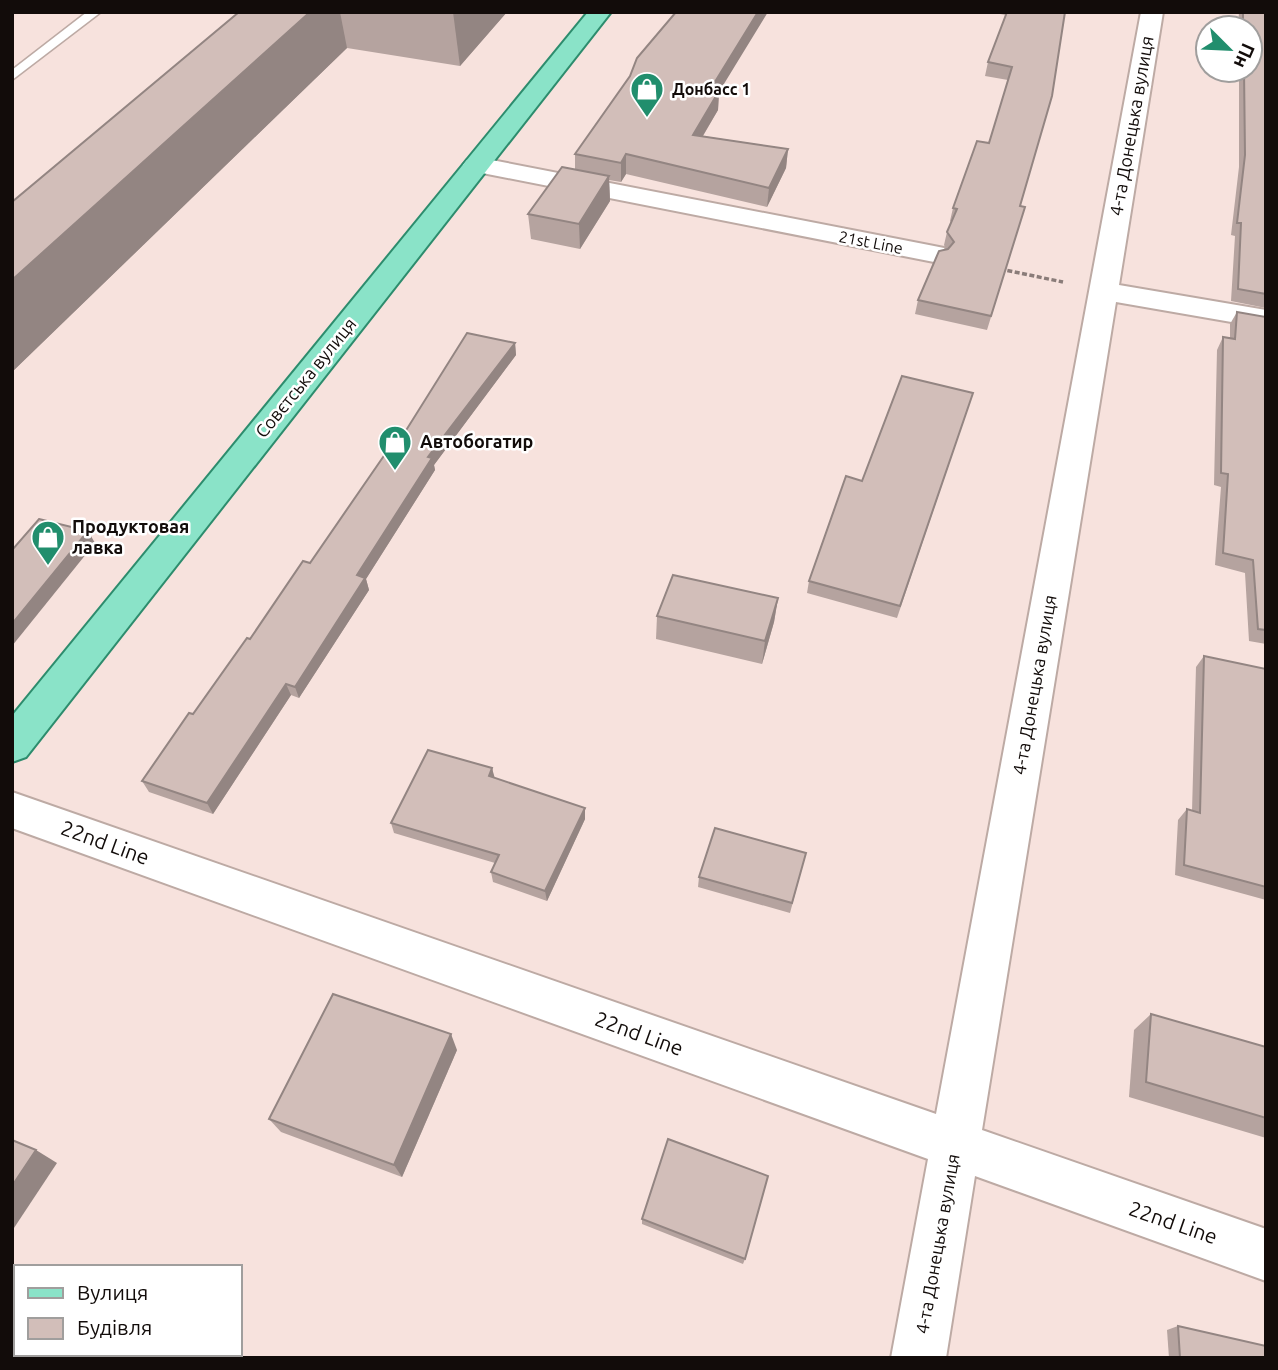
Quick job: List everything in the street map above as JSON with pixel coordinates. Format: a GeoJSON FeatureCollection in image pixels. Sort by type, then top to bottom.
{"type":"FeatureCollection","features":[{"type":"Feature","properties":{"kind":"main road","name":"Совєтська вулиця"},"geometry":{"type":"LineString","coordinates":[[12,745],[600,12]]}},
{"type":"Feature","properties":{"kind":"street","name":"4-та Донецька вулиця"},"geometry":{"type":"LineString","coordinates":[[918,1358],[1152,12]]}},
{"type":"Feature","properties":{"kind":"street","name":"21st Line"},"geometry":{"type":"LineString","coordinates":[[476,165],[934,254]]}},
{"type":"Feature","properties":{"kind":"street"},"geometry":{"type":"LineString","coordinates":[[1104,291],[1266,319]]}},
{"type":"Feature","properties":{"kind":"street","name":"22nd Line"},"geometry":{"type":"LineString","coordinates":[[12,810],[1266,1255]]}},
{"type":"Feature","properties":{"kind":"lane"},"geometry":{"type":"LineString","coordinates":[[12,76],[95,12]]}},
{"type":"Feature","properties":{"kind":"path"},"geometry":{"type":"LineString","coordinates":[[934,254],[1104,291]]}},
{"type":"Feature","properties":{"kind":"building"},"geometry":{"type":"Polygon","coordinates":[[[239,12],[310,12],[12,280],[12,202],[239,12]]]}},
{"type":"Feature","properties":{"kind":"building"},"geometry":{"type":"Polygon","coordinates":[[[676,12],[758,12],[710,90],[719,91],[693,135],[788,149],[769,188],[626,154],[621,163],[575,154],[630,76],[637,58],[676,12]]]}},
{"type":"Feature","properties":{"kind":"building"},"geometry":{"type":"Polygon","coordinates":[[[1007,12],[1065,12],[1052,96],[1020,206],[1025,207],[991,316],[918,300],[939,251],[948,249],[954,242],[947,232],[957,209],[953,208],[977,141],[989,143],[1012,67],[988,62],[1007,12]]]}},
{"type":"Feature","properties":{"kind":"building"},"geometry":{"type":"Polygon","coordinates":[[[1266,12],[1266,294],[1238,289],[1241,223],[1237,223],[1245,155],[1244,84],[1264,84],[1264,14],[1243,14],[1266,12]]]}},
{"type":"Feature","properties":{"kind":"building"},"geometry":{"type":"Polygon","coordinates":[[[562,167],[609,176],[579,224],[528,214],[562,167]]]}},
{"type":"Feature","properties":{"kind":"building"},"geometry":{"type":"Polygon","coordinates":[[[1237,312],[1266,317],[1266,630],[1258,629],[1253,560],[1223,553],[1228,474],[1221,473],[1223,337],[1235,339],[1237,312]]]}},
{"type":"Feature","properties":{"kind":"building"},"geometry":{"type":"Polygon","coordinates":[[[467,333],[515,343],[428,457],[432,458],[357,575],[365,578],[295,687],[286,684],[207,803],[142,781],[189,713],[193,714],[247,638],[250,639],[303,561],[310,563],[390,447],[395,448],[467,333]]]}},
{"type":"Feature","properties":{"kind":"building"},"geometry":{"type":"Polygon","coordinates":[[[902,376],[973,393],[900,606],[809,581],[846,476],[862,481],[902,376]]]}},
{"type":"Feature","properties":{"kind":"building"},"geometry":{"type":"Polygon","coordinates":[[[39,519],[88,531],[12,624],[12,550],[39,519]]]}},
{"type":"Feature","properties":{"kind":"building"},"geometry":{"type":"Polygon","coordinates":[[[673,575],[778,598],[765,641],[657,616],[673,575]]]}},
{"type":"Feature","properties":{"kind":"building"},"geometry":{"type":"Polygon","coordinates":[[[1204,656],[1266,669],[1266,887],[1184,865],[1187,809],[1200,813],[1204,656]]]}},
{"type":"Feature","properties":{"kind":"building"},"geometry":{"type":"Polygon","coordinates":[[[428,750],[492,768],[489,776],[585,808],[545,891],[491,872],[499,855],[391,823],[428,750]]]}},
{"type":"Feature","properties":{"kind":"building"},"geometry":{"type":"Polygon","coordinates":[[[715,828],[806,853],[792,903],[699,877],[715,828]]]}},
{"type":"Feature","properties":{"kind":"building"},"geometry":{"type":"Polygon","coordinates":[[[333,994],[451,1034],[394,1165],[269,1119],[333,994]]]}},
{"type":"Feature","properties":{"kind":"building"},"geometry":{"type":"Polygon","coordinates":[[[1151,1014],[1266,1047],[1266,1118],[1146,1082],[1151,1014]]]}},
{"type":"Feature","properties":{"kind":"building"},"geometry":{"type":"Polygon","coordinates":[[[668,1139],[768,1176],[745,1259],[642,1219],[668,1139]]]}},
{"type":"Feature","properties":{"kind":"building"},"geometry":{"type":"Polygon","coordinates":[[[12,1140],[36,1150],[12,1186],[12,1140]]]}},
{"type":"Feature","properties":{"kind":"building"},"geometry":{"type":"Polygon","coordinates":[[[1178,1326],[1266,1346],[1266,1358],[1180,1358],[1178,1326]]]}},
{"type":"Feature","properties":{"kind":"place","name":"Донбасс 1"},"geometry":{"type":"Point","coordinates":[647,119]}},
{"type":"Feature","properties":{"kind":"place","name":"Автобогатир"},"geometry":{"type":"Point","coordinates":[395,472]}},
{"type":"Feature","properties":{"kind":"place","name":"Продуктовая лавка"},"geometry":{"type":"Point","coordinates":[48,567]}}]}
